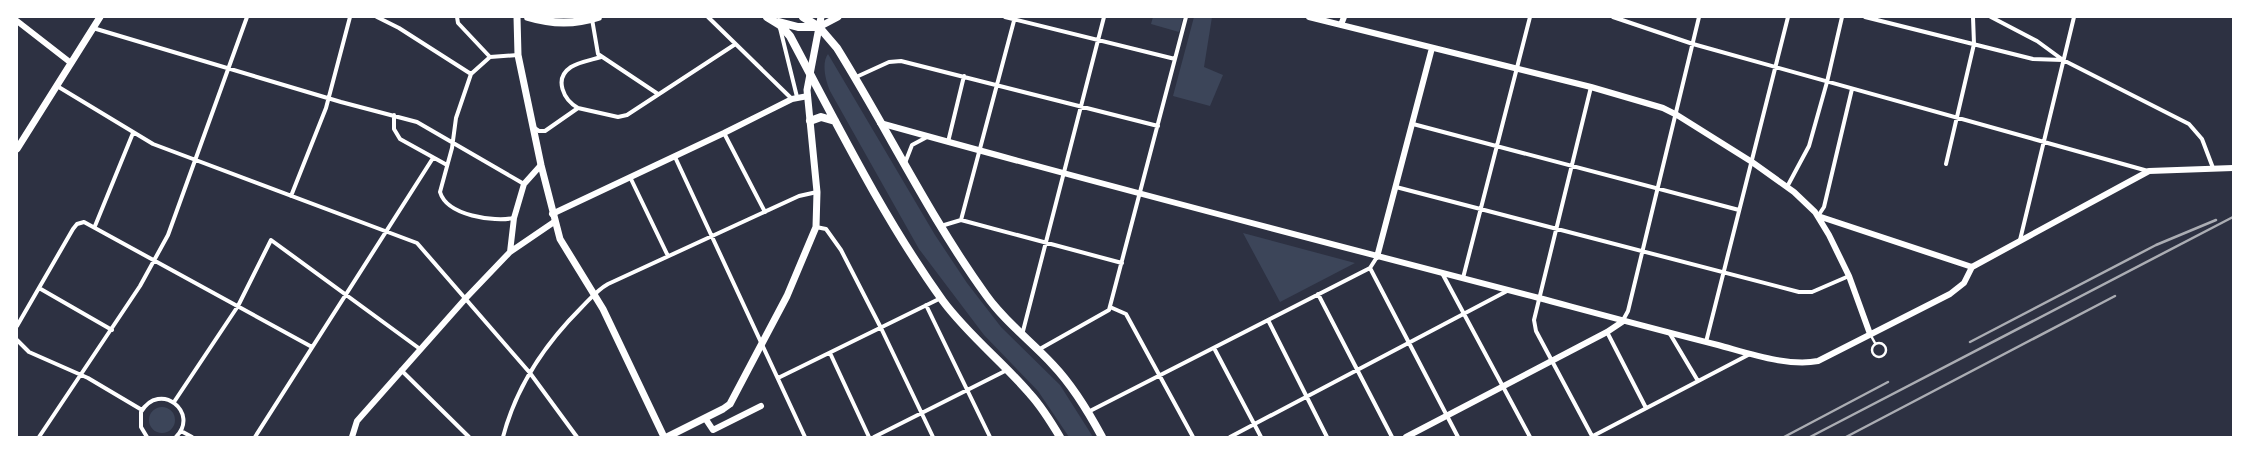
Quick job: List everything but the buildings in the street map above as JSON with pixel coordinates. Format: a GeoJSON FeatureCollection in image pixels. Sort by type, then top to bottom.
{"type":"FeatureCollection","features":[{"type":"Feature","properties":{"kind":"main road"},"geometry":{"type":"LineString","coordinates":[[17,149],[100,17]]}},
{"type":"Feature","properties":{"kind":"main road"},"geometry":{"type":"LineString","coordinates":[[517,17],[518,55],[552,214],[560,239],[567,254],[594,294],[666,437],[730,404],[786,296],[816,227],[817,192],[808,96],[810,73],[821,17]]}},
{"type":"Feature","properties":{"kind":"main road"},"geometry":{"type":"LineString","coordinates":[[528,17],[556,23],[595,18]]}},
{"type":"Feature","properties":{"kind":"main road"},"geometry":{"type":"LineString","coordinates":[[803,17],[819,27],[837,48],[940,227],[991,303],[1066,380],[1088,412],[1102,437]]}},
{"type":"Feature","properties":{"kind":"main road"},"geometry":{"type":"LineString","coordinates":[[769,18],[790,26],[819,27],[838,17]]}},
{"type":"Feature","properties":{"kind":"main road"},"geometry":{"type":"LineString","coordinates":[[769,18],[780,25],[790,36],[835,121],[911,253],[941,298],[969,332],[1034,398],[1060,437]]}},
{"type":"Feature","properties":{"kind":"main road"},"geometry":{"type":"LineString","coordinates":[[810,121],[822,117],[835,121]]}},
{"type":"Feature","properties":{"kind":"street"},"geometry":{"type":"LineString","coordinates":[[39,437],[112,330],[156,260],[195,160],[247,17]]}},
{"type":"Feature","properties":{"kind":"street"},"geometry":{"type":"LineString","coordinates":[[290,196],[329,98],[350,17]]}},
{"type":"Feature","properties":{"kind":"street"},"geometry":{"type":"LineString","coordinates":[[378,17],[399,28],[471,74]]}},
{"type":"Feature","properties":{"kind":"street"},"geometry":{"type":"LineString","coordinates":[[457,17],[458,22],[490,57]]}},
{"type":"Feature","properties":{"kind":"street"},"geometry":{"type":"LineString","coordinates":[[708,17],[734,45],[794,98]]}},
{"type":"Feature","properties":{"kind":"street"},"geometry":{"type":"LineString","coordinates":[[1006,17],[1015,18],[1175,59]]}},
{"type":"Feature","properties":{"kind":"street"},"geometry":{"type":"LineString","coordinates":[[1022,336],[1104,17]]}},
{"type":"Feature","properties":{"kind":"street"},"geometry":{"type":"LineString","coordinates":[[1038,350],[1107,312],[1110,306],[1186,17]]}},
{"type":"Feature","properties":{"kind":"street"},"geometry":{"type":"LineString","coordinates":[[1309,17],[1591,87],[1663,108],[1677,115],[1752,162],[1787,187],[1806,203],[1818,216],[1848,276],[1870,334]]}},
{"type":"Feature","properties":{"kind":"street"},"geometry":{"type":"LineString","coordinates":[[1341,25],[1344,17]]}},
{"type":"Feature","properties":{"kind":"street"},"geometry":{"type":"LineString","coordinates":[[1463,278],[1530,17]]}},
{"type":"Feature","properties":{"kind":"street"},"geometry":{"type":"LineString","coordinates":[[1613,17],[1650,31],[1776,68],[2044,140],[2149,171],[2233,168]]}},
{"type":"Feature","properties":{"kind":"street"},"geometry":{"type":"LineString","coordinates":[[1631,23],[1632,17]]}},
{"type":"Feature","properties":{"kind":"street"},"geometry":{"type":"LineString","coordinates":[[1406,437],[1607,332],[1622,322],[1628,311],[1659,189],[1699,17]]}},
{"type":"Feature","properties":{"kind":"street"},"geometry":{"type":"LineString","coordinates":[[1706,342],[1788,17]]}},
{"type":"Feature","properties":{"kind":"street"},"geometry":{"type":"LineString","coordinates":[[1787,187],[1810,146],[1842,17]]}},
{"type":"Feature","properties":{"kind":"street"},"geometry":{"type":"LineString","coordinates":[[1865,17],[2033,59],[2063,60]]}},
{"type":"Feature","properties":{"kind":"street"},"geometry":{"type":"LineString","coordinates":[[1946,164],[1958,118],[1974,44],[1973,17]]}},
{"type":"Feature","properties":{"kind":"street"},"geometry":{"type":"LineString","coordinates":[[1991,17],[2037,41],[2063,60],[2189,124],[2202,139],[2213,168]]}},
{"type":"Feature","properties":{"kind":"street"},"geometry":{"type":"LineString","coordinates":[[2020,240],[2074,17]]}},
{"type":"Feature","properties":{"kind":"street"},"geometry":{"type":"LineString","coordinates":[[595,18],[598,54],[658,94]]}},
{"type":"Feature","properties":{"kind":"street"},"geometry":{"type":"LineString","coordinates":[[961,220],[1015,18]]}},
{"type":"Feature","properties":{"kind":"street"},"geometry":{"type":"LineString","coordinates":[[17,21],[71,63]]}},
{"type":"Feature","properties":{"kind":"street"},"geometry":{"type":"LineString","coordinates":[[780,25],[794,98]]}},
{"type":"Feature","properties":{"kind":"street"},"geometry":{"type":"LineString","coordinates":[[93,28],[329,98],[417,122],[524,184]]}},
{"type":"Feature","properties":{"kind":"street"},"geometry":{"type":"LineString","coordinates":[[601,57],[571,67],[563,78],[562,89],[568,101],[578,108],[615,116],[624,116],[734,45]]}},
{"type":"Feature","properties":{"kind":"street"},"geometry":{"type":"LineString","coordinates":[[1088,412],[1370,268],[1377,257],[1432,48]]}},
{"type":"Feature","properties":{"kind":"street"},"geometry":{"type":"LineString","coordinates":[[514,218],[467,216],[444,200],[440,192],[453,142],[456,118],[471,74],[490,57],[518,55]]}},
{"type":"Feature","properties":{"kind":"street"},"geometry":{"type":"LineString","coordinates":[[854,78],[895,61],[964,76],[997,86],[1158,126]]}},
{"type":"Feature","properties":{"kind":"street"},"geometry":{"type":"LineString","coordinates":[[948,142],[964,76]]}},
{"type":"Feature","properties":{"kind":"street"},"geometry":{"type":"LineString","coordinates":[[56,86],[153,144],[290,196],[387,230],[417,243],[530,373],[577,437]]}},
{"type":"Feature","properties":{"kind":"street"},"geometry":{"type":"LineString","coordinates":[[1591,87],[1534,320],[1534,326],[1591,437],[1751,354]]}},
{"type":"Feature","properties":{"kind":"street"},"geometry":{"type":"LineString","coordinates":[[1818,216],[1824,207],[1852,89]]}},
{"type":"Feature","properties":{"kind":"street"},"geometry":{"type":"LineString","coordinates":[[552,214],[724,134],[794,98],[808,96]]}},
{"type":"Feature","properties":{"kind":"street"},"geometry":{"type":"LineString","coordinates":[[533,127],[539,131],[545,131],[578,108]]}},
{"type":"Feature","properties":{"kind":"street"},"geometry":{"type":"LineString","coordinates":[[394,115],[394,129],[397,137],[447,165]]}},
{"type":"Feature","properties":{"kind":"street"},"geometry":{"type":"LineString","coordinates":[[880,123],[1064,174],[1377,257],[1442,272],[1507,291],[1539,298],[1622,322],[1751,354],[1808,363],[1818,361],[1950,294],[1964,283],[1972,267],[2149,171]]}},
{"type":"Feature","properties":{"kind":"street"},"geometry":{"type":"LineString","coordinates":[[1413,124],[1739,210]]}},
{"type":"Feature","properties":{"kind":"street"},"geometry":{"type":"LineString","coordinates":[[95,226],[133,133]]}},
{"type":"Feature","properties":{"kind":"street"},"geometry":{"type":"LineString","coordinates":[[724,134],[765,212]]}},
{"type":"Feature","properties":{"kind":"street"},"geometry":{"type":"LineString","coordinates":[[904,165],[912,145],[928,136]]}},
{"type":"Feature","properties":{"kind":"street"},"geometry":{"type":"LineString","coordinates":[[675,156],[805,437]]}},
{"type":"Feature","properties":{"kind":"street"},"geometry":{"type":"LineString","coordinates":[[255,437],[433,158]]}},
{"type":"Feature","properties":{"kind":"street"},"geometry":{"type":"LineString","coordinates":[[510,252],[514,218],[524,184],[541,165]]}},
{"type":"Feature","properties":{"kind":"street"},"geometry":{"type":"LineString","coordinates":[[630,177],[668,256]]}},
{"type":"Feature","properties":{"kind":"street"},"geometry":{"type":"LineString","coordinates":[[1396,187],[1723,273],[1806,293],[1848,276]]}},
{"type":"Feature","properties":{"kind":"street"},"geometry":{"type":"LineString","coordinates":[[503,437],[514,401],[551,340],[594,294],[608,284],[668,256],[802,195],[817,192]]}},
{"type":"Feature","properties":{"kind":"street"},"geometry":{"type":"LineString","coordinates":[[1818,216],[1972,267]]}},
{"type":"Feature","properties":{"kind":"street"},"geometry":{"type":"LineString","coordinates":[[940,227],[961,220],[1122,263]]}},
{"type":"Feature","properties":{"kind":"street"},"geometry":{"type":"LineString","coordinates":[[17,326],[76,224],[84,222],[95,226],[312,347]]}},
{"type":"Feature","properties":{"kind":"street"},"geometry":{"type":"LineString","coordinates":[[352,437],[357,421],[466,298],[510,252],[554,222]]}},
{"type":"Feature","properties":{"kind":"street"},"geometry":{"type":"LineString","coordinates":[[816,227],[824,228],[832,236],[881,328],[933,437]]}},
{"type":"Feature","properties":{"kind":"street"},"geometry":{"type":"LineString","coordinates":[[174,402],[238,306],[270,240],[420,349]]}},
{"type":"Feature","properties":{"kind":"street"},"geometry":{"type":"LineString","coordinates":[[1370,268],[1458,437]]}},
{"type":"Feature","properties":{"kind":"street"},"geometry":{"type":"LineString","coordinates":[[1442,272],[1530,437]]}},
{"type":"Feature","properties":{"kind":"street"},"geometry":{"type":"LineString","coordinates":[[39,288],[112,330]]}},
{"type":"Feature","properties":{"kind":"street"},"geometry":{"type":"LineString","coordinates":[[1230,437],[1507,291]]}},
{"type":"Feature","properties":{"kind":"street"},"geometry":{"type":"LineString","coordinates":[[1318,294],[1392,437]]}},
{"type":"Feature","properties":{"kind":"street"},"geometry":{"type":"LineString","coordinates":[[778,378],[941,298]]}},
{"type":"Feature","properties":{"kind":"street"},"geometry":{"type":"LineString","coordinates":[[926,305],[990,437]]}},
{"type":"Feature","properties":{"kind":"street"},"geometry":{"type":"LineString","coordinates":[[1110,306],[1126,314],[1193,437]]}},
{"type":"Feature","properties":{"kind":"street"},"geometry":{"type":"LineString","coordinates":[[1268,320],[1327,437]]}},
{"type":"Feature","properties":{"kind":"street"},"geometry":{"type":"LineString","coordinates":[[1607,332],[1646,408]]}},
{"type":"Feature","properties":{"kind":"street"},"geometry":{"type":"LineString","coordinates":[[1670,334],[1698,381]]}},
{"type":"Feature","properties":{"kind":"street"},"geometry":{"type":"LineString","coordinates":[[17,340],[29,352],[82,375],[142,410]]}},
{"type":"Feature","properties":{"kind":"street"},"geometry":{"type":"LineString","coordinates":[[1214,348],[1261,437]]}},
{"type":"Feature","properties":{"kind":"street"},"geometry":{"type":"LineString","coordinates":[[830,353],[869,437]]}},
{"type":"Feature","properties":{"kind":"street"},"geometry":{"type":"LineString","coordinates":[[401,370],[469,437]]}},
{"type":"Feature","properties":{"kind":"street"},"geometry":{"type":"LineString","coordinates":[[874,437],[1007,370]]}},
{"type":"Feature","properties":{"kind":"street"},"geometry":{"type":"LineString","coordinates":[[147,437],[140,427],[142,410],[148,403],[158,399],[168,399],[174,402],[182,414],[183,424],[181,431],[176,437]]}},
{"type":"Feature","properties":{"kind":"street"},"geometry":{"type":"LineString","coordinates":[[705,418],[713,430],[761,406]]}},
{"type":"Feature","properties":{"kind":"street"},"geometry":{"type":"LineString","coordinates":[[181,431],[192,437]]}},
{"type":"Feature","properties":{"kind":"lane"},"geometry":{"type":"LineString","coordinates":[[1870,334],[1875,343]]}},
{"type":"Feature","properties":{"kind":"lane"},"geometry":{"type":"LineString","coordinates":[[1880,342],[1884,345],[1886,349],[1883,356],[1878,357],[1872,354],[1872,347],[1875,343],[1880,342]]}},
{"type":"Feature","properties":{"kind":"shaded area"},"geometry":{"type":"Polygon","coordinates":[[[1153,17],[1183,17],[1179,32],[1151,24],[1153,17]]]}},
{"type":"Feature","properties":{"kind":"shaded area"},"geometry":{"type":"Polygon","coordinates":[[[1194,17],[1212,17],[1204,67],[1223,75],[1210,106],[1173,96],[1194,17]]]}},
{"type":"Feature","properties":{"kind":"shaded area"},"geometry":{"type":"Polygon","coordinates":[[[828,54],[935,235],[967,283],[1001,327],[1060,385],[1093,437],[1069,437],[1038,391],[984,335],[919,249],[830,91],[827,83],[825,67],[828,54]]]}},
{"type":"Feature","properties":{"kind":"shaded area"},"geometry":{"type":"Polygon","coordinates":[[[1243,233],[1355,263],[1280,302],[1243,233]]]}},
{"type":"Feature","properties":{"kind":"shaded area"},"geometry":{"type":"Polygon","coordinates":[[[162,407],[171,411],[175,420],[171,429],[162,433],[153,429],[149,420],[153,411],[162,407]]]}},
{"type":"Feature","properties":{"kind":"railway"},"geometry":{"type":"LineString","coordinates":[[1810,437],[2233,217]]}},
{"type":"Feature","properties":{"kind":"railway"},"geometry":{"type":"LineString","coordinates":[[1970,342],[2156,245],[2216,220]]}},
{"type":"Feature","properties":{"kind":"railway"},"geometry":{"type":"LineString","coordinates":[[1846,437],[2115,296]]}},
{"type":"Feature","properties":{"kind":"railway"},"geometry":{"type":"LineString","coordinates":[[1784,437],[1888,382]]}}]}
